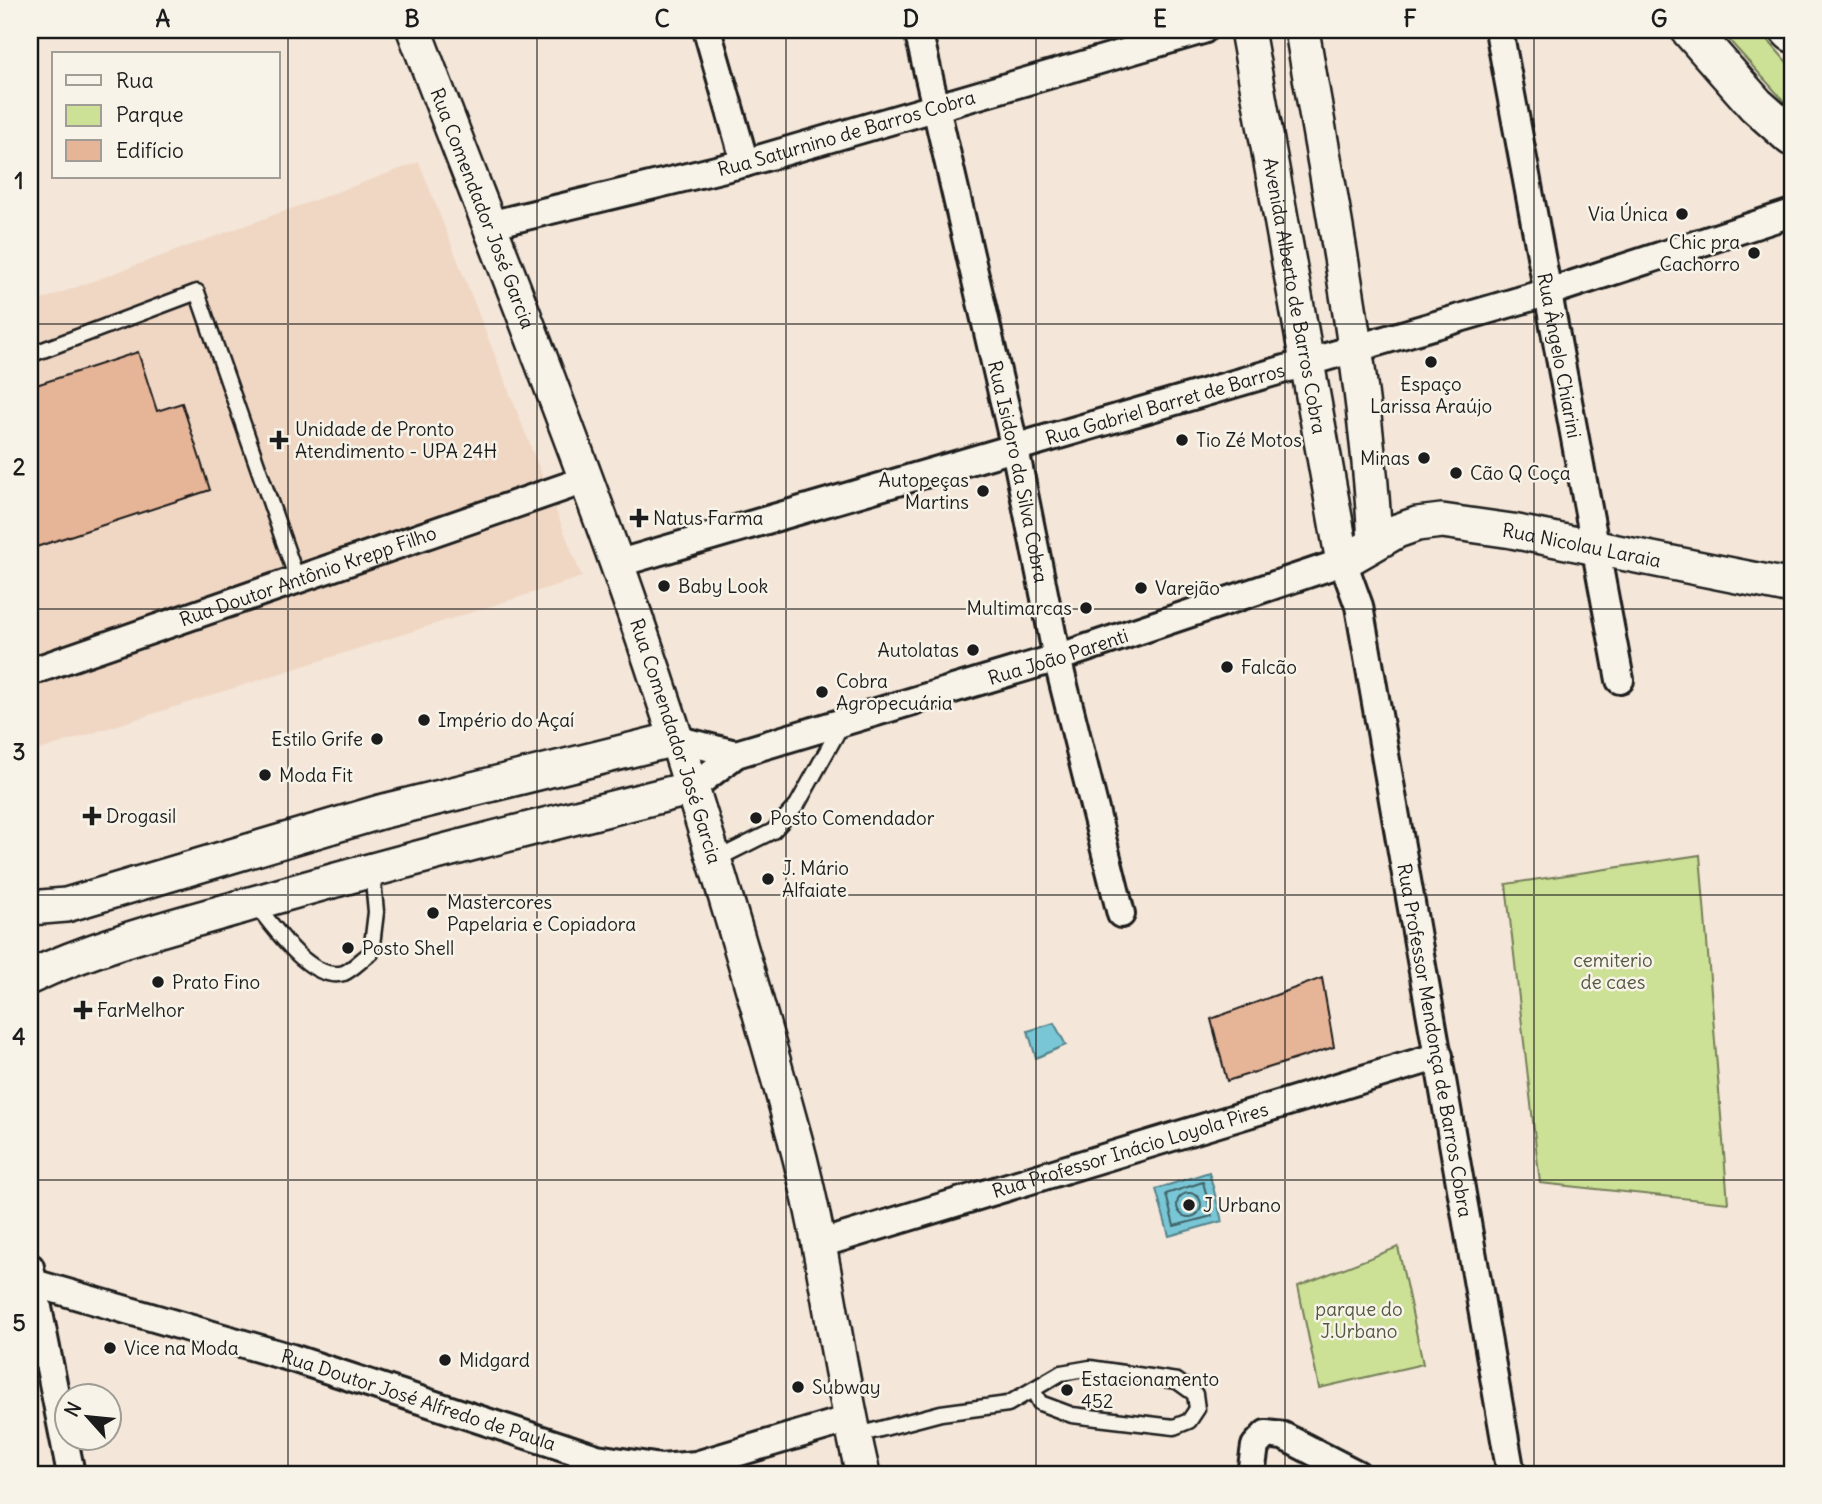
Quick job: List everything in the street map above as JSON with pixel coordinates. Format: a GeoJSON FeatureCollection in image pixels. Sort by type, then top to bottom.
{"type":"FeatureCollection","features":[{"type":"Feature","properties":{"kind":"main road"},"geometry":{"type":"LineString","coordinates":[[1690,30],[1756,105],[1792,137]]}},
{"type":"Feature","properties":{"kind":"street","name":"Rua Comendador José Garcia"},"geometry":{"type":"LineString","coordinates":[[414,30],[616,564],[692,788],[793,1131],[820,1244],[852,1428],[863,1474]]}},
{"type":"Feature","properties":{"kind":"street"},"geometry":{"type":"LineString","coordinates":[[707,30],[745,163]]}},
{"type":"Feature","properties":{"kind":"street","name":"Rua Isidoro da Silva Cobra"},"geometry":{"type":"LineString","coordinates":[[918,30],[1015,449],[1057,658],[1121,914]]}},
{"type":"Feature","properties":{"kind":"street","name":"Rua Saturnino de Barros Cobra"},"geometry":{"type":"LineString","coordinates":[[489,225],[745,163],[937,108],[1082,62],[1203,30]]}},
{"type":"Feature","properties":{"kind":"street","name":"Avenida Alberto de Barros Cobra"},"geometry":{"type":"LineString","coordinates":[[1247,30],[1343,562]]}},
{"type":"Feature","properties":{"kind":"street"},"geometry":{"type":"LineString","coordinates":[[1302,30],[1355,350],[1371,470],[1375,542]]}},
{"type":"Feature","properties":{"kind":"street","name":"Rua Ângelo Chiarini"},"geometry":{"type":"LineString","coordinates":[[1499,30],[1619,680]]}},
{"type":"Feature","properties":{"kind":"street","name":"Rua Gabriel Barret de Barros"},"geometry":{"type":"LineString","coordinates":[[616,564],[1355,350],[1549,292],[1792,213]]}},
{"type":"Feature","properties":{"kind":"street","name":"Rua Doutor Antônio Krepp Filho"},"geometry":{"type":"LineString","coordinates":[[30,672],[298,582],[585,480]]}},
{"type":"Feature","properties":{"kind":"street","name":"Rua Nicolau Laraia"},"geometry":{"type":"LineString","coordinates":[[1375,542],[1417,524],[1441,521],[1512,531],[1792,587]]}},
{"type":"Feature","properties":{"kind":"street","name":"Rua João Parenti"},"geometry":{"type":"LineString","coordinates":[[692,788],[736,754],[1057,658],[1343,562],[1375,542]]}},
{"type":"Feature","properties":{"kind":"street","name":"Rua Professor Mendonça de Barros Cobra"},"geometry":{"type":"LineString","coordinates":[[1359,606],[1375,542]]}},
{"type":"Feature","properties":{"kind":"street","name":"Rua Professor Mendonça de Barros Cobra"},"geometry":{"type":"LineString","coordinates":[[1343,562],[1359,606],[1511,1474]]}},
{"type":"Feature","properties":{"kind":"street"},"geometry":{"type":"LineString","coordinates":[[30,908],[65,905],[380,812],[675,739],[736,754]]}},
{"type":"Feature","properties":{"kind":"street"},"geometry":{"type":"LineString","coordinates":[[30,976],[80,953],[254,903],[692,788]]}},
{"type":"Feature","properties":{"kind":"street"},"geometry":{"type":"LineString","coordinates":[[30,947],[30,964]]}},
{"type":"Feature","properties":{"kind":"street","name":"Rua Professor Inácio Loyola Pires"},"geometry":{"type":"LineString","coordinates":[[820,1244],[1439,1056]]}},
{"type":"Feature","properties":{"kind":"street"},"geometry":{"type":"LineString","coordinates":[[31,1277],[71,1474]]}},
{"type":"Feature","properties":{"kind":"street","name":"Rua Doutor José Alfredo de Paula"},"geometry":{"type":"LineString","coordinates":[[31,1277],[292,1358],[597,1458],[661,1468],[696,1465],[852,1428]]}},
{"type":"Feature","properties":{"kind":"street"},"geometry":{"type":"LineString","coordinates":[[1251,1474],[1255,1446],[1266,1434],[1283,1436],[1357,1474]]}},
{"type":"Feature","properties":{"kind":"lane"},"geometry":{"type":"LineString","coordinates":[[35,352],[197,292],[298,582]]}},
{"type":"Feature","properties":{"kind":"lane"},"geometry":{"type":"LineString","coordinates":[[714,860],[773,831],[797,805],[844,722]]}},
{"type":"Feature","properties":{"kind":"lane"},"geometry":{"type":"LineString","coordinates":[[254,903],[304,961],[323,972],[344,973],[370,953],[376,912],[372,870]]}},
{"type":"Feature","properties":{"kind":"lane"},"geometry":{"type":"LineString","coordinates":[[852,1428],[1009,1404],[1061,1373],[1090,1368],[1177,1381],[1195,1394],[1197,1409],[1189,1421],[1174,1427],[1072,1415],[1040,1403],[1033,1390]]}},
{"type":"Feature","properties":{"kind":"shaded area","name":"Unidade de Pronto Atendimento - UPA 24H"},"geometry":{"type":"Polygon","coordinates":[[[419,162],[582,577],[30,753],[30,304],[419,162]]]}},
{"type":"Feature","properties":{"kind":"green space"},"geometry":{"type":"Polygon","coordinates":[[[1720,30],[1759,30],[1792,68],[1792,110],[1720,30]]]}},
{"type":"Feature","properties":{"kind":"green space","name":"cemiterio de caes"},"geometry":{"type":"Polygon","coordinates":[[[1700,855],[1728,1203],[1540,1183],[1506,884],[1700,855]]]}},
{"type":"Feature","properties":{"kind":"green space","name":"parque do J.Urbano"},"geometry":{"type":"Polygon","coordinates":[[[1398,1247],[1423,1364],[1319,1388],[1298,1286],[1398,1247]]]}},
{"type":"Feature","properties":{"kind":"water"},"geometry":{"type":"Polygon","coordinates":[[[1054,1023],[1066,1045],[1036,1058],[1028,1031],[1054,1023]]]}},
{"type":"Feature","properties":{"kind":"water","name":"J Urbano"},"geometry":{"type":"Polygon","coordinates":[[[1209,1172],[1222,1221],[1169,1236],[1156,1189],[1209,1172]]]}},
{"type":"Feature","properties":{"kind":"building"},"geometry":{"type":"Polygon","coordinates":[[[138,352],[157,411],[182,403],[210,490],[30,549],[30,387],[138,352]]]}},
{"type":"Feature","properties":{"kind":"building"},"geometry":{"type":"Polygon","coordinates":[[[1322,978],[1334,1047],[1227,1081],[1211,1019],[1322,978]]]}},
{"type":"Feature","properties":{"kind":"place","name":"Via Única"},"geometry":{"type":"Point","coordinates":[1682,214]}},
{"type":"Feature","properties":{"kind":"place","name":"Chic pra Cachorro"},"geometry":{"type":"Point","coordinates":[1754,253]}},
{"type":"Feature","properties":{"kind":"place","name":"Espaço Larissa Araújo"},"geometry":{"type":"Point","coordinates":[1431,362]}},
{"type":"Feature","properties":{"kind":"place","name":"Unidade de Pronto Atendimento - UPA 24H"},"geometry":{"type":"Point","coordinates":[279,440]}},
{"type":"Feature","properties":{"kind":"place","name":"Tio Zé Motos"},"geometry":{"type":"Point","coordinates":[1182,440]}},
{"type":"Feature","properties":{"kind":"place","name":"Minas"},"geometry":{"type":"Point","coordinates":[1424,458]}},
{"type":"Feature","properties":{"kind":"place","name":"Cão Q Coça"},"geometry":{"type":"Point","coordinates":[1456,473]}},
{"type":"Feature","properties":{"kind":"place","name":"Autopeças Martins"},"geometry":{"type":"Point","coordinates":[983,491]}},
{"type":"Feature","properties":{"kind":"place","name":"Natus Farma"},"geometry":{"type":"Point","coordinates":[639,518]}},
{"type":"Feature","properties":{"kind":"place","name":"Baby Look"},"geometry":{"type":"Point","coordinates":[664,586]}},
{"type":"Feature","properties":{"kind":"place","name":"Varejão"},"geometry":{"type":"Point","coordinates":[1141,588]}},
{"type":"Feature","properties":{"kind":"place","name":"Multimarcas"},"geometry":{"type":"Point","coordinates":[1086,608]}},
{"type":"Feature","properties":{"kind":"place","name":"Autolatas"},"geometry":{"type":"Point","coordinates":[973,650]}},
{"type":"Feature","properties":{"kind":"place","name":"Falcão"},"geometry":{"type":"Point","coordinates":[1227,667]}},
{"type":"Feature","properties":{"kind":"place","name":"Cobra Agropecuária"},"geometry":{"type":"Point","coordinates":[822,692]}},
{"type":"Feature","properties":{"kind":"place","name":"Império do Açaí"},"geometry":{"type":"Point","coordinates":[424,720]}},
{"type":"Feature","properties":{"kind":"place","name":"Estilo Grife"},"geometry":{"type":"Point","coordinates":[377,739]}},
{"type":"Feature","properties":{"kind":"place","name":"Moda Fit"},"geometry":{"type":"Point","coordinates":[265,775]}},
{"type":"Feature","properties":{"kind":"place","name":"Drogasil"},"geometry":{"type":"Point","coordinates":[92,816]}},
{"type":"Feature","properties":{"kind":"place","name":"Posto Comendador"},"geometry":{"type":"Point","coordinates":[756,818]}},
{"type":"Feature","properties":{"kind":"place","name":"J. Mário Alfaiate"},"geometry":{"type":"Point","coordinates":[768,879]}},
{"type":"Feature","properties":{"kind":"place","name":"Mastercores Papelaria e Copiadora"},"geometry":{"type":"Point","coordinates":[433,913]}},
{"type":"Feature","properties":{"kind":"place","name":"Posto Shell"},"geometry":{"type":"Point","coordinates":[348,948]}},
{"type":"Feature","properties":{"kind":"place","name":"Prato Fino"},"geometry":{"type":"Point","coordinates":[158,982]}},
{"type":"Feature","properties":{"kind":"place","name":"FarMelhor"},"geometry":{"type":"Point","coordinates":[83,1010]}},
{"type":"Feature","properties":{"kind":"place","name":"J Urbano"},"geometry":{"type":"Point","coordinates":[1189,1205]}},
{"type":"Feature","properties":{"kind":"place","name":"Vice na Moda"},"geometry":{"type":"Point","coordinates":[110,1348]}},
{"type":"Feature","properties":{"kind":"place","name":"Midgard"},"geometry":{"type":"Point","coordinates":[445,1360]}},
{"type":"Feature","properties":{"kind":"place","name":"Subway"},"geometry":{"type":"Point","coordinates":[798,1387]}},
{"type":"Feature","properties":{"kind":"place","name":"Estacionamento 452"},"geometry":{"type":"Point","coordinates":[1067,1390]}}]}
